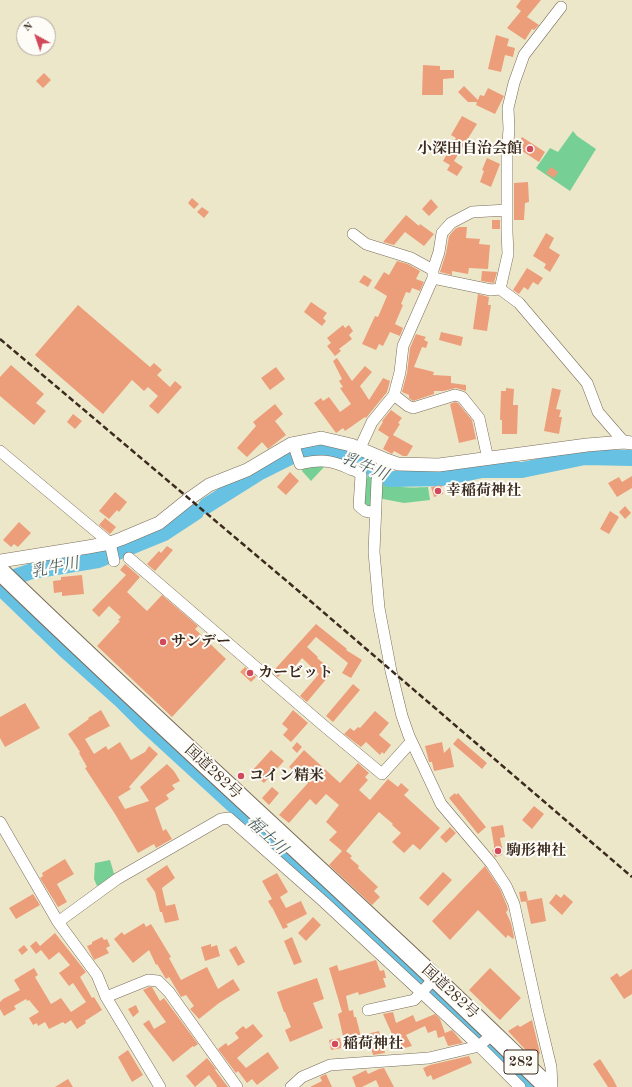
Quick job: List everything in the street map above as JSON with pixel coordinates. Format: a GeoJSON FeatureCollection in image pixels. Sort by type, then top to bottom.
{"type":"FeatureCollection","features":[{"type":"Feature","properties":{"kind":"highway","name":"国道282号"},"geometry":{"type":"LineString","coordinates":[[0,571],[118,684],[435,978],[485,1041],[548,1087]]}},
{"type":"Feature","properties":{"kind":"street"},"geometry":{"type":"LineString","coordinates":[[500,289],[508,254],[508,108],[514,83],[524,55],[561,7]]}},
{"type":"Feature","properties":{"kind":"street"},"geometry":{"type":"LineString","coordinates":[[360,448],[372,422],[394,395],[400,372],[403,346],[433,274],[442,233],[451,223],[472,212],[507,210]]}},
{"type":"Feature","properties":{"kind":"street"},"geometry":{"type":"LineString","coordinates":[[354,234],[366,244],[399,253],[433,274],[491,290],[500,289],[520,303],[587,383],[598,412],[628,442]]}},
{"type":"Feature","properties":{"kind":"street"},"geometry":{"type":"LineString","coordinates":[[394,395],[413,408],[454,395],[462,397],[479,418],[488,459]]}},
{"type":"Feature","properties":{"kind":"street"},"geometry":{"type":"LineString","coordinates":[[0,561],[110,545],[159,523],[209,485],[247,470],[293,444],[321,438],[360,448],[398,464],[432,465],[588,445],[628,442]]}},
{"type":"Feature","properties":{"kind":"street"},"geometry":{"type":"LineString","coordinates":[[293,444],[300,464],[315,460],[326,460],[341,464],[359,472],[361,475],[359,506],[365,512],[375,513]]}},
{"type":"Feature","properties":{"kind":"street"},"geometry":{"type":"LineString","coordinates":[[0,451],[110,545],[114,561]]}},
{"type":"Feature","properties":{"kind":"street"},"geometry":{"type":"LineString","coordinates":[[384,459],[377,480],[374,552],[379,608],[391,671],[402,716],[412,742],[441,804],[491,863],[506,886],[514,904],[551,1067],[552,1087]]}},
{"type":"Feature","properties":{"kind":"street"},"geometry":{"type":"LineString","coordinates":[[129,558],[382,774],[412,742]]}},
{"type":"Feature","properties":{"kind":"street"},"geometry":{"type":"LineString","coordinates":[[58,922],[117,879],[222,819],[229,818],[318,896],[421,992],[485,1041],[520,1087]]}},
{"type":"Feature","properties":{"kind":"street"},"geometry":{"type":"LineString","coordinates":[[0,822],[58,922],[97,975],[106,997],[160,1087]]}},
{"type":"Feature","properties":{"kind":"street"},"geometry":{"type":"LineString","coordinates":[[318,896],[330,881]]}},
{"type":"Feature","properties":{"kind":"street"},"geometry":{"type":"LineString","coordinates":[[368,1010],[414,1000],[435,978]]}},
{"type":"Feature","properties":{"kind":"street"},"geometry":{"type":"LineString","coordinates":[[106,997],[148,980],[158,981],[169,992],[237,1087]]}},
{"type":"Feature","properties":{"kind":"street"},"geometry":{"type":"LineString","coordinates":[[291,1087],[302,1077],[330,1065],[429,1058],[485,1041]]}},
{"type":"Feature","properties":{"kind":"green space"},"geometry":{"type":"Polygon","coordinates":[[[573,131],[577,136],[596,149],[570,191],[536,168],[550,148],[558,152],[573,131]]]}},
{"type":"Feature","properties":{"kind":"green space"},"geometry":{"type":"Polygon","coordinates":[[[304,464],[325,466],[311,481],[302,471],[304,464]]]}},
{"type":"Feature","properties":{"kind":"green space"},"geometry":{"type":"Polygon","coordinates":[[[368,475],[374,478],[372,510],[365,510],[362,490],[368,475]]]}},
{"type":"Feature","properties":{"kind":"green space"},"geometry":{"type":"Polygon","coordinates":[[[380,481],[403,487],[428,487],[430,500],[404,503],[378,498],[380,481]]]}},
{"type":"Feature","properties":{"kind":"green space"},"geometry":{"type":"Polygon","coordinates":[[[110,860],[115,877],[97,886],[94,879],[95,863],[110,860]]]}},
{"type":"Feature","properties":{"kind":"building"},"geometry":{"type":"Polygon","coordinates":[[[521,0],[541,0],[527,17],[539,25],[534,30],[532,29],[525,40],[507,28],[521,11],[516,7],[521,0]]]}},
{"type":"Feature","properties":{"kind":"building"},"geometry":{"type":"Polygon","coordinates":[[[496,35],[509,39],[507,46],[515,48],[513,57],[505,55],[501,72],[488,69],[496,35]]]}},
{"type":"Feature","properties":{"kind":"building"},"geometry":{"type":"Polygon","coordinates":[[[423,65],[440,66],[440,70],[454,70],[454,78],[443,79],[443,95],[422,95],[423,65]]]}},
{"type":"Feature","properties":{"kind":"building"},"geometry":{"type":"Polygon","coordinates":[[[44,73],[51,80],[43,88],[36,81],[44,73]]]}},
{"type":"Feature","properties":{"kind":"building"},"geometry":{"type":"Polygon","coordinates":[[[464,86],[478,100],[480,95],[484,96],[488,88],[504,96],[495,114],[476,105],[477,102],[468,102],[458,92],[464,86]]]}},
{"type":"Feature","properties":{"kind":"building"},"geometry":{"type":"Polygon","coordinates":[[[462,116],[477,124],[454,161],[463,167],[457,176],[447,170],[450,165],[443,161],[456,138],[451,135],[462,116]]]}},
{"type":"Feature","properties":{"kind":"building","name":"小深田自治会館"},"geometry":{"type":"Polygon","coordinates":[[[522,137],[545,152],[539,162],[516,147],[522,137]]]}},
{"type":"Feature","properties":{"kind":"building"},"geometry":{"type":"Polygon","coordinates":[[[487,158],[500,164],[491,187],[480,182],[484,171],[482,170],[487,158]]]}},
{"type":"Feature","properties":{"kind":"building"},"geometry":{"type":"Polygon","coordinates":[[[551,167],[558,172],[554,178],[546,173],[551,167]]]}},
{"type":"Feature","properties":{"kind":"building"},"geometry":{"type":"Polygon","coordinates":[[[528,182],[529,202],[525,203],[524,220],[514,220],[514,183],[528,182]]]}},
{"type":"Feature","properties":{"kind":"building"},"geometry":{"type":"Polygon","coordinates":[[[192,198],[199,204],[194,209],[188,203],[192,198]]]}},
{"type":"Feature","properties":{"kind":"building"},"geometry":{"type":"Polygon","coordinates":[[[431,199],[438,207],[429,216],[422,209],[431,199]]]}},
{"type":"Feature","properties":{"kind":"building"},"geometry":{"type":"Polygon","coordinates":[[[202,207],[209,212],[204,218],[197,212],[202,207]]]}},
{"type":"Feature","properties":{"kind":"building"},"geometry":{"type":"Polygon","coordinates":[[[406,215],[419,226],[420,224],[434,234],[424,246],[405,232],[394,245],[383,242],[406,215]]]}},
{"type":"Feature","properties":{"kind":"building"},"geometry":{"type":"Polygon","coordinates":[[[492,220],[500,220],[500,229],[492,229],[492,220]]]}},
{"type":"Feature","properties":{"kind":"building"},"geometry":{"type":"Polygon","coordinates":[[[459,227],[467,227],[466,238],[480,239],[479,244],[490,245],[488,269],[469,268],[468,274],[452,271],[452,275],[440,272],[446,253],[449,236],[459,227]]]}},
{"type":"Feature","properties":{"kind":"building"},"geometry":{"type":"Polygon","coordinates":[[[546,233],[554,238],[549,248],[560,255],[550,272],[544,268],[546,264],[533,256],[546,233]]]}},
{"type":"Feature","properties":{"kind":"building"},"geometry":{"type":"Polygon","coordinates":[[[397,261],[408,264],[420,271],[416,279],[424,282],[420,291],[412,288],[410,293],[406,292],[401,304],[403,305],[395,324],[403,328],[400,336],[390,332],[383,346],[379,344],[376,350],[362,344],[375,316],[378,317],[387,296],[374,288],[384,272],[389,275],[397,261]]]}},
{"type":"Feature","properties":{"kind":"building"},"geometry":{"type":"Polygon","coordinates":[[[527,268],[543,278],[538,285],[533,282],[528,290],[524,287],[519,294],[513,290],[527,268]]]}},
{"type":"Feature","properties":{"kind":"building"},"geometry":{"type":"Polygon","coordinates":[[[482,271],[497,272],[494,283],[481,281],[482,271]]]}},
{"type":"Feature","properties":{"kind":"building"},"geometry":{"type":"Polygon","coordinates":[[[364,275],[372,280],[368,287],[359,282],[364,275]]]}},
{"type":"Feature","properties":{"kind":"building"},"geometry":{"type":"Polygon","coordinates":[[[478,294],[489,297],[488,305],[491,305],[487,331],[473,329],[478,294]]]}},
{"type":"Feature","properties":{"kind":"building"},"geometry":{"type":"Polygon","coordinates":[[[311,302],[327,313],[323,318],[326,321],[322,326],[304,312],[311,302]]]}},
{"type":"Feature","properties":{"kind":"building"},"geometry":{"type":"Polygon","coordinates":[[[78,305],[150,367],[154,363],[162,370],[157,375],[170,387],[175,381],[182,387],[158,414],[149,406],[158,396],[148,387],[144,391],[132,380],[103,414],[35,355],[78,305]]]}},
{"type":"Feature","properties":{"kind":"building"},"geometry":{"type":"Polygon","coordinates":[[[343,325],[345,328],[349,325],[353,331],[349,335],[352,339],[339,349],[341,351],[335,356],[327,346],[331,343],[327,338],[343,325]]]}},
{"type":"Feature","properties":{"kind":"building"},"geometry":{"type":"Polygon","coordinates":[[[441,332],[463,337],[461,346],[439,340],[441,332]]]}},
{"type":"Feature","properties":{"kind":"building"},"geometry":{"type":"Polygon","coordinates":[[[416,334],[426,337],[424,340],[428,342],[426,348],[422,347],[414,367],[434,372],[433,375],[451,376],[451,383],[466,385],[466,391],[456,388],[443,391],[434,391],[434,394],[413,401],[409,398],[409,395],[402,392],[407,373],[410,348],[416,334]]]}},
{"type":"Feature","properties":{"kind":"building"},"geometry":{"type":"Polygon","coordinates":[[[337,358],[352,381],[365,366],[372,372],[360,386],[369,400],[383,378],[390,381],[387,392],[366,418],[365,417],[345,431],[343,428],[336,433],[314,403],[321,398],[323,401],[329,397],[340,412],[351,404],[340,388],[343,387],[339,381],[342,379],[333,361],[337,358]]]}},
{"type":"Feature","properties":{"kind":"building"},"geometry":{"type":"Polygon","coordinates":[[[11,365],[44,394],[36,403],[46,411],[34,425],[0,396],[0,377],[11,365]]]}},
{"type":"Feature","properties":{"kind":"building"},"geometry":{"type":"Polygon","coordinates":[[[276,367],[285,379],[270,390],[261,378],[276,367]]]}},
{"type":"Feature","properties":{"kind":"building"},"geometry":{"type":"Polygon","coordinates":[[[506,388],[514,389],[513,405],[518,405],[517,434],[502,434],[502,420],[500,420],[501,391],[506,391],[506,388]]]}},
{"type":"Feature","properties":{"kind":"building"},"geometry":{"type":"Polygon","coordinates":[[[552,388],[561,390],[556,409],[561,410],[559,417],[562,417],[559,434],[544,431],[552,388]]]}},
{"type":"Feature","properties":{"kind":"building"},"geometry":{"type":"Polygon","coordinates":[[[455,402],[458,403],[472,420],[476,439],[459,443],[450,404],[455,402]]]}},
{"type":"Feature","properties":{"kind":"building"},"geometry":{"type":"Polygon","coordinates":[[[275,404],[283,414],[275,421],[286,435],[268,449],[262,442],[247,457],[237,448],[256,426],[253,422],[275,404]]]}},
{"type":"Feature","properties":{"kind":"building"},"geometry":{"type":"Polygon","coordinates":[[[391,410],[402,418],[393,435],[413,446],[407,456],[403,456],[394,451],[392,454],[383,449],[389,437],[378,430],[383,422],[382,421],[391,410]]]}},
{"type":"Feature","properties":{"kind":"building"},"geometry":{"type":"Polygon","coordinates":[[[73,414],[82,421],[75,429],[67,422],[73,414]]]}},
{"type":"Feature","properties":{"kind":"building"},"geometry":{"type":"Polygon","coordinates":[[[290,472],[299,481],[286,495],[277,487],[290,472]]]}},
{"type":"Feature","properties":{"kind":"building"},"geometry":{"type":"Polygon","coordinates":[[[632,476],[632,488],[617,497],[608,483],[619,477],[622,482],[632,476]]]}},
{"type":"Feature","properties":{"kind":"building","name":"幸稲荷神社"},"geometry":{"type":"Polygon","coordinates":[[[441,485],[443,494],[434,497],[431,487],[441,485]]]}},
{"type":"Feature","properties":{"kind":"building"},"geometry":{"type":"Polygon","coordinates":[[[115,492],[127,502],[119,512],[117,510],[109,519],[99,511],[115,492]]]}},
{"type":"Feature","properties":{"kind":"building"},"geometry":{"type":"Polygon","coordinates":[[[625,506],[631,513],[625,519],[619,512],[625,506]]]}},
{"type":"Feature","properties":{"kind":"building"},"geometry":{"type":"Polygon","coordinates":[[[610,511],[619,517],[609,534],[600,529],[610,511]]]}},
{"type":"Feature","properties":{"kind":"building"},"geometry":{"type":"Polygon","coordinates":[[[105,518],[116,527],[110,534],[99,525],[105,518]]]}},
{"type":"Feature","properties":{"kind":"building"},"geometry":{"type":"Polygon","coordinates":[[[19,522],[31,533],[18,547],[14,544],[11,547],[3,540],[19,522]]]}},
{"type":"Feature","properties":{"kind":"building"},"geometry":{"type":"Polygon","coordinates":[[[167,546],[173,550],[155,571],[147,564],[159,551],[161,553],[167,546]]]}},
{"type":"Feature","properties":{"kind":"building","name":"サンデー"},"geometry":{"type":"Polygon","coordinates":[[[125,564],[140,577],[127,592],[147,611],[162,595],[198,626],[195,629],[226,659],[172,717],[97,646],[120,621],[118,620],[121,617],[109,606],[99,617],[92,610],[126,575],[120,570],[125,564]]]}},
{"type":"Feature","properties":{"kind":"building"},"geometry":{"type":"Polygon","coordinates":[[[82,575],[84,594],[62,596],[62,592],[54,593],[53,581],[61,580],[61,577],[82,575]]]}},
{"type":"Feature","properties":{"kind":"building"},"geometry":{"type":"Polygon","coordinates":[[[316,624],[347,649],[346,650],[362,660],[351,678],[342,673],[348,663],[316,637],[307,647],[318,657],[317,658],[333,671],[307,702],[300,696],[319,674],[302,658],[294,668],[290,665],[278,677],[272,672],[316,624]]]}},
{"type":"Feature","properties":{"kind":"building"},"geometry":{"type":"Polygon","coordinates":[[[245,667],[256,677],[251,682],[240,672],[245,667]]]}},
{"type":"Feature","properties":{"kind":"building"},"geometry":{"type":"Polygon","coordinates":[[[353,684],[360,690],[333,722],[326,716],[353,684]]]}},
{"type":"Feature","properties":{"kind":"building"},"geometry":{"type":"Polygon","coordinates":[[[25,703],[40,728],[5,747],[0,738],[0,717],[25,703]]]}},
{"type":"Feature","properties":{"kind":"building"},"geometry":{"type":"Polygon","coordinates":[[[101,710],[110,726],[85,739],[94,754],[106,746],[108,750],[120,742],[131,760],[145,752],[149,746],[158,754],[129,787],[131,789],[118,797],[125,809],[149,801],[140,787],[167,764],[174,771],[180,781],[172,785],[175,789],[166,795],[169,799],[155,808],[163,831],[166,829],[172,839],[156,848],[154,844],[138,853],[85,768],[87,767],[79,753],[80,752],[68,734],[101,710]]]}},
{"type":"Feature","properties":{"kind":"building"},"geometry":{"type":"Polygon","coordinates":[[[293,710],[308,723],[291,742],[283,735],[288,729],[282,724],[293,710]]]}},
{"type":"Feature","properties":{"kind":"building"},"geometry":{"type":"Polygon","coordinates":[[[375,711],[389,723],[379,735],[391,745],[384,754],[382,752],[380,755],[366,742],[361,747],[344,734],[350,728],[354,731],[358,727],[360,728],[375,711]]]}},
{"type":"Feature","properties":{"kind":"building"},"geometry":{"type":"Polygon","coordinates":[[[458,738],[487,763],[482,769],[453,744],[458,738]]]}},
{"type":"Feature","properties":{"kind":"building"},"geometry":{"type":"Polygon","coordinates":[[[297,742],[302,747],[297,753],[292,748],[297,742]]]}},
{"type":"Feature","properties":{"kind":"building"},"geometry":{"type":"Polygon","coordinates":[[[442,742],[444,753],[450,747],[454,767],[434,771],[432,762],[429,762],[425,746],[442,742]]]}},
{"type":"Feature","properties":{"kind":"building"},"geometry":{"type":"Polygon","coordinates":[[[271,750],[284,761],[264,783],[251,772],[271,750]]]}},
{"type":"Feature","properties":{"kind":"building"},"geometry":{"type":"Polygon","coordinates":[[[304,750],[340,783],[358,763],[369,773],[365,777],[368,780],[359,790],[370,800],[388,779],[398,787],[401,783],[409,790],[404,795],[440,828],[420,850],[413,844],[404,853],[392,842],[401,833],[379,812],[346,851],[352,856],[350,858],[359,866],[358,868],[378,887],[374,891],[380,897],[372,905],[329,865],[342,851],[329,840],[337,832],[326,822],[339,805],[326,794],[316,805],[310,799],[289,823],[279,815],[308,783],[289,767],[304,750]]]}},
{"type":"Feature","properties":{"kind":"building"},"geometry":{"type":"Polygon","coordinates":[[[272,787],[279,793],[269,805],[262,798],[272,787]]]}},
{"type":"Feature","properties":{"kind":"building"},"geometry":{"type":"Polygon","coordinates":[[[455,793],[456,795],[458,793],[486,827],[478,834],[449,798],[455,793]]]}},
{"type":"Feature","properties":{"kind":"building"},"geometry":{"type":"Polygon","coordinates":[[[534,806],[544,814],[532,829],[522,820],[534,806]]]}},
{"type":"Feature","properties":{"kind":"building"},"geometry":{"type":"Polygon","coordinates":[[[503,825],[505,837],[500,838],[503,852],[501,853],[502,855],[495,857],[492,850],[494,849],[494,845],[491,827],[503,825]]]}},
{"type":"Feature","properties":{"kind":"building"},"geometry":{"type":"Polygon","coordinates":[[[450,827],[456,833],[446,843],[440,837],[450,827]]]}},
{"type":"Feature","properties":{"kind":"building"},"geometry":{"type":"Polygon","coordinates":[[[65,859],[74,874],[57,884],[67,902],[58,907],[40,878],[43,876],[42,873],[65,859]]]}},
{"type":"Feature","properties":{"kind":"building"},"geometry":{"type":"Polygon","coordinates":[[[167,865],[175,878],[162,888],[166,906],[175,904],[179,920],[165,923],[162,912],[160,912],[155,892],[146,879],[167,865]]]}},
{"type":"Feature","properties":{"kind":"building"},"geometry":{"type":"Polygon","coordinates":[[[485,866],[500,889],[507,906],[508,910],[506,912],[511,923],[514,937],[513,939],[508,935],[506,938],[478,910],[450,940],[432,921],[485,866]]]}},
{"type":"Feature","properties":{"kind":"building"},"geometry":{"type":"Polygon","coordinates":[[[443,872],[452,880],[428,906],[419,898],[443,872]]]}},
{"type":"Feature","properties":{"kind":"building"},"geometry":{"type":"Polygon","coordinates":[[[277,873],[288,892],[280,897],[286,908],[301,901],[307,914],[287,924],[286,923],[288,927],[283,929],[268,901],[272,899],[262,881],[277,873]]]}},
{"type":"Feature","properties":{"kind":"building"},"geometry":{"type":"Polygon","coordinates":[[[526,891],[528,901],[521,902],[519,892],[526,891]]]}},
{"type":"Feature","properties":{"kind":"building"},"geometry":{"type":"Polygon","coordinates":[[[33,894],[40,905],[16,919],[9,908],[33,894]]]}},
{"type":"Feature","properties":{"kind":"building"},"geometry":{"type":"Polygon","coordinates":[[[556,894],[561,898],[564,894],[573,902],[562,915],[549,903],[556,894]]]}},
{"type":"Feature","properties":{"kind":"building"},"geometry":{"type":"Polygon","coordinates":[[[542,898],[546,921],[531,924],[526,901],[542,898]]]}},
{"type":"Feature","properties":{"kind":"building"},"geometry":{"type":"Polygon","coordinates":[[[313,917],[321,925],[306,941],[298,933],[313,917]]]}},
{"type":"Feature","properties":{"kind":"building"},"geometry":{"type":"Polygon","coordinates":[[[144,923],[146,927],[151,924],[171,957],[169,958],[181,980],[207,967],[218,989],[233,979],[240,990],[219,1003],[199,1019],[190,1009],[194,1006],[186,995],[181,997],[169,977],[166,979],[157,964],[156,965],[149,950],[133,963],[114,939],[122,932],[124,935],[144,923]]]}},
{"type":"Feature","properties":{"kind":"building"},"geometry":{"type":"Polygon","coordinates":[[[55,933],[86,972],[80,977],[92,998],[94,997],[102,1010],[85,1021],[86,1023],[77,1029],[71,1020],[65,1024],[63,1022],[49,1029],[45,1022],[38,1026],[37,1023],[33,1025],[29,1018],[39,1012],[29,1000],[27,1001],[26,999],[14,1006],[16,1009],[4,1016],[0,1009],[0,1002],[3,999],[20,990],[14,980],[34,968],[38,975],[35,977],[51,1004],[61,998],[71,1012],[86,1002],[73,983],[69,986],[59,973],[70,965],[59,952],[49,960],[41,950],[36,954],[30,946],[36,941],[40,946],[55,933]]]}},
{"type":"Feature","properties":{"kind":"building"},"geometry":{"type":"Polygon","coordinates":[[[102,937],[104,940],[107,939],[110,946],[106,948],[109,953],[94,960],[87,946],[102,937]]]}},
{"type":"Feature","properties":{"kind":"building"},"geometry":{"type":"Polygon","coordinates":[[[292,937],[302,962],[294,965],[284,941],[292,937]]]}},
{"type":"Feature","properties":{"kind":"building"},"geometry":{"type":"Polygon","coordinates":[[[211,944],[211,947],[217,945],[220,956],[205,961],[201,947],[211,944]]]}},
{"type":"Feature","properties":{"kind":"building"},"geometry":{"type":"Polygon","coordinates":[[[24,945],[28,950],[22,955],[18,950],[24,945]]]}},
{"type":"Feature","properties":{"kind":"building"},"geometry":{"type":"Polygon","coordinates":[[[236,946],[245,962],[238,966],[229,950],[236,946]]]}},
{"type":"Feature","properties":{"kind":"building"},"geometry":{"type":"Polygon","coordinates":[[[376,960],[380,971],[384,970],[386,978],[383,978],[386,987],[359,995],[358,992],[346,996],[349,1011],[353,1010],[361,1037],[344,1041],[338,1014],[342,1012],[329,968],[337,965],[339,971],[376,960]]]}},
{"type":"Feature","properties":{"kind":"building"},"geometry":{"type":"Polygon","coordinates":[[[490,968],[521,998],[500,1020],[469,990],[490,968]]]}},
{"type":"Feature","properties":{"kind":"building"},"geometry":{"type":"Polygon","coordinates":[[[632,969],[632,994],[624,999],[610,978],[617,973],[620,977],[632,969]]]}},
{"type":"Feature","properties":{"kind":"building"},"geometry":{"type":"Polygon","coordinates":[[[317,978],[324,999],[313,1003],[323,1028],[290,1042],[285,1030],[291,1027],[277,992],[317,978]]]}},
{"type":"Feature","properties":{"kind":"building"},"geometry":{"type":"Polygon","coordinates":[[[152,987],[160,1001],[164,998],[198,1044],[194,1047],[193,1046],[173,1062],[143,1024],[149,1020],[154,1029],[166,1022],[143,990],[152,987]]]}},
{"type":"Feature","properties":{"kind":"building"},"geometry":{"type":"Polygon","coordinates":[[[136,1005],[139,1012],[133,1017],[128,1009],[136,1005]]]}},
{"type":"Feature","properties":{"kind":"building"},"geometry":{"type":"Polygon","coordinates":[[[393,1012],[396,1023],[413,1015],[416,1022],[435,1014],[440,1019],[445,1033],[452,1030],[463,1043],[448,1046],[444,1036],[438,1038],[436,1030],[428,1033],[425,1026],[406,1035],[412,1046],[401,1049],[400,1041],[396,1043],[383,1014],[393,1012]]]}},
{"type":"Feature","properties":{"kind":"building"},"geometry":{"type":"Polygon","coordinates":[[[532,1020],[540,1053],[534,1059],[508,1031],[518,1025],[520,1027],[532,1020]]]}},
{"type":"Feature","properties":{"kind":"building"},"geometry":{"type":"Polygon","coordinates":[[[253,1024],[263,1036],[237,1058],[246,1068],[268,1052],[279,1068],[257,1085],[252,1079],[247,1083],[238,1071],[236,1073],[218,1049],[226,1043],[228,1046],[239,1038],[235,1033],[243,1026],[246,1029],[253,1024]]]}},
{"type":"Feature","properties":{"kind":"building"},"geometry":{"type":"Polygon","coordinates":[[[379,1031],[385,1053],[373,1055],[367,1034],[379,1031]]]}},
{"type":"Feature","properties":{"kind":"building","name":"稲荷神社"},"geometry":{"type":"Polygon","coordinates":[[[340,1038],[342,1048],[331,1050],[329,1040],[340,1038]]]}},
{"type":"Feature","properties":{"kind":"building"},"geometry":{"type":"Polygon","coordinates":[[[128,1050],[143,1075],[132,1082],[118,1057],[128,1050]]]}},
{"type":"Feature","properties":{"kind":"building"},"geometry":{"type":"Polygon","coordinates":[[[469,1056],[472,1063],[433,1080],[431,1075],[427,1077],[423,1068],[430,1065],[469,1056]]]}},
{"type":"Feature","properties":{"kind":"building"},"geometry":{"type":"Polygon","coordinates":[[[207,1058],[228,1087],[216,1087],[217,1086],[209,1075],[195,1087],[186,1076],[207,1058]]]}},
{"type":"Feature","properties":{"kind":"building"},"geometry":{"type":"Polygon","coordinates":[[[600,1059],[617,1087],[608,1087],[593,1064],[600,1059]]]}},
{"type":"Feature","properties":{"kind":"building"},"geometry":{"type":"Polygon","coordinates":[[[384,1068],[394,1087],[379,1087],[376,1080],[362,1087],[356,1087],[352,1077],[366,1070],[368,1074],[384,1068]]]}},
{"type":"Feature","properties":{"kind":"building"},"geometry":{"type":"Polygon","coordinates":[[[326,1074],[332,1087],[310,1087],[322,1081],[320,1077],[326,1074]]]}},
{"type":"Feature","properties":{"kind":"building"},"geometry":{"type":"Polygon","coordinates":[[[68,1079],[73,1087],[55,1087],[68,1079]]]}},
{"type":"Feature","properties":{"kind":"waterway","name":"乳牛川"},"geometry":{"type":"LineString","coordinates":[[206,506],[260,472],[292,456],[311,451],[348,456],[390,479],[444,478],[482,470],[522,470],[585,457],[632,458]]}},
{"type":"Feature","properties":{"kind":"waterway","name":"乳牛川"},"geometry":{"type":"LineString","coordinates":[[0,582],[32,571],[98,560],[164,533],[196,512]]}},
{"type":"Feature","properties":{"kind":"waterway","name":"福士川"},"geometry":{"type":"LineString","coordinates":[[0,587],[65,650],[289,856],[414,974],[472,1034],[532,1087]]}},
{"type":"Feature","properties":{"kind":"railway"},"geometry":{"type":"LineString","coordinates":[[0,339],[308,599],[632,877]]}},
{"type":"Feature","properties":{"kind":"place","name":"小深田自治会館"},"geometry":{"type":"Point","coordinates":[530,149]}},
{"type":"Feature","properties":{"kind":"place","name":"幸稲荷神社"},"geometry":{"type":"Point","coordinates":[438,491]}},
{"type":"Feature","properties":{"kind":"place","name":"サンデー"},"geometry":{"type":"Point","coordinates":[163,642]}},
{"type":"Feature","properties":{"kind":"place","name":"カービット"},"geometry":{"type":"Point","coordinates":[250,673]}},
{"type":"Feature","properties":{"kind":"place","name":"コイン精米"},"geometry":{"type":"Point","coordinates":[241,776]}},
{"type":"Feature","properties":{"kind":"place","name":"駒形神社"},"geometry":{"type":"Point","coordinates":[498,851]}},
{"type":"Feature","properties":{"kind":"place","name":"稲荷神社"},"geometry":{"type":"Point","coordinates":[335,1044]}}]}
